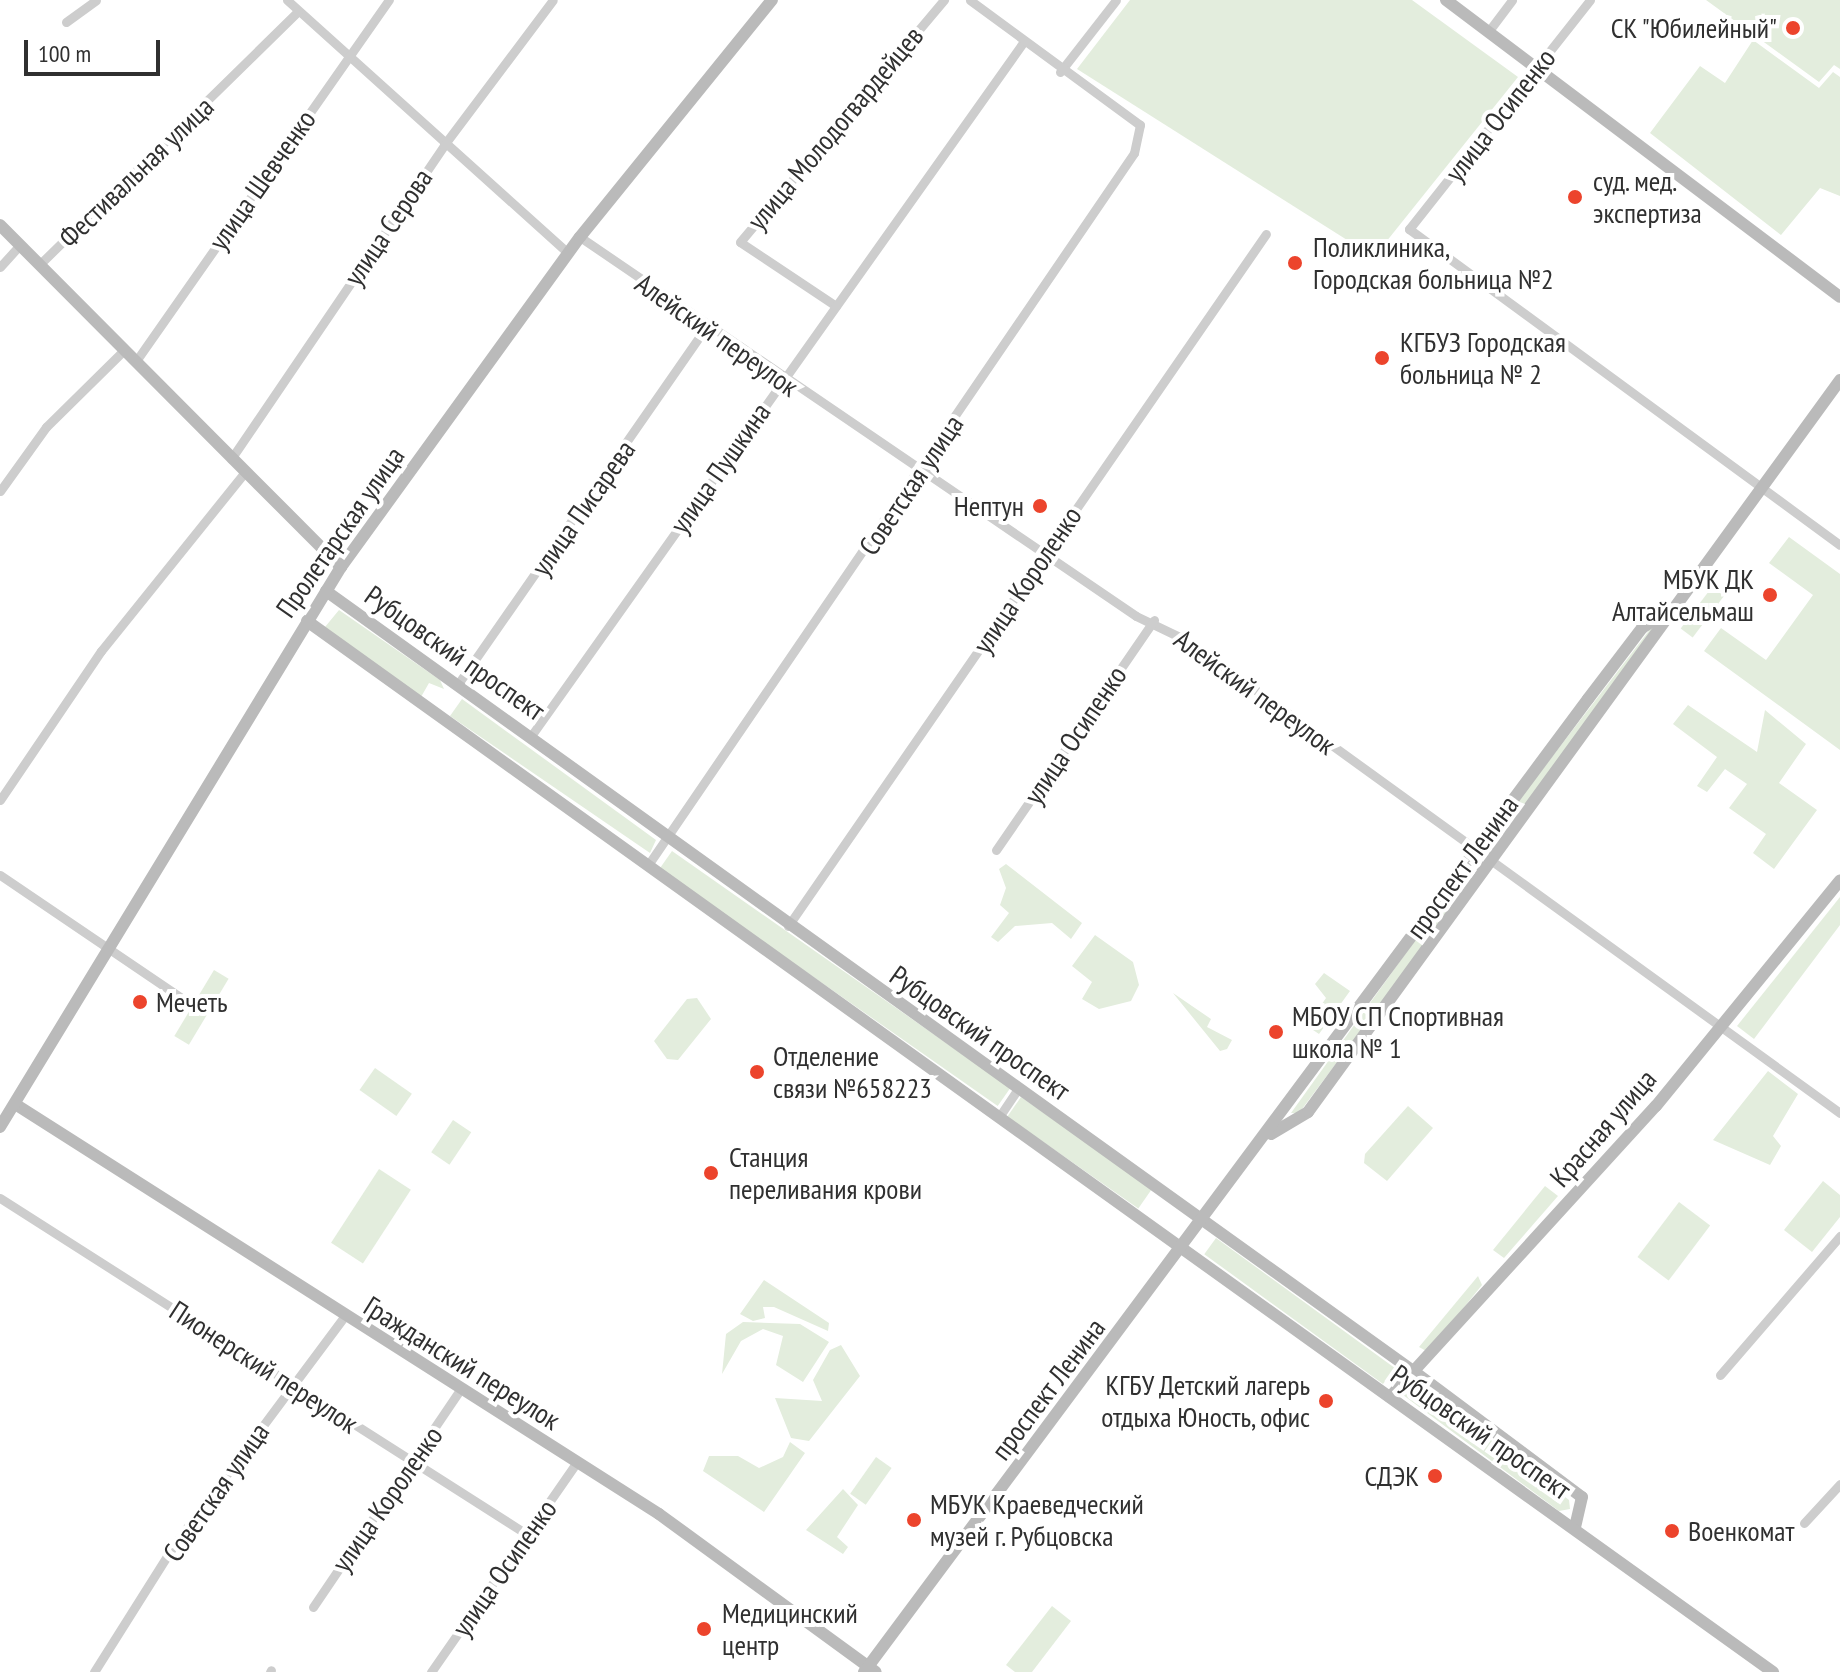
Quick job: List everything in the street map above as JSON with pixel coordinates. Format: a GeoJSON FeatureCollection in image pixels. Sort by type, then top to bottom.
{"type":"FeatureCollection","features":[{"type":"Feature","properties":{"kind":"street"},"geometry":{"type":"LineString","coordinates":[[66,22],[96,0]]}},
{"type":"Feature","properties":{"kind":"street"},"geometry":{"type":"LineString","coordinates":[[287,0],[346,61],[568,253]]}},
{"type":"Feature","properties":{"kind":"street","name":"улица Шевченко"},"geometry":{"type":"LineString","coordinates":[[136,361],[389,0]]}},
{"type":"Feature","properties":{"kind":"street","name":"улица Серова"},"geometry":{"type":"LineString","coordinates":[[231,459],[444,145],[553,0]]}},
{"type":"Feature","properties":{"kind":"street","name":"Пролетарская улица"},"geometry":{"type":"LineString","coordinates":[[0,1127],[341,567],[580,237],[772,0]]}},
{"type":"Feature","properties":{"kind":"street","name":"улица Молодогвардейцев"},"geometry":{"type":"LineString","coordinates":[[836,306],[740,242],[944,0]]}},
{"type":"Feature","properties":{"kind":"street"},"geometry":{"type":"LineString","coordinates":[[970,0],[1060,72],[1116,0]]}},
{"type":"Feature","properties":{"kind":"street"},"geometry":{"type":"LineString","coordinates":[[1446,0],[1840,297]]}},
{"type":"Feature","properties":{"kind":"street"},"geometry":{"type":"LineString","coordinates":[[1488,32],[1512,0]]}},
{"type":"Feature","properties":{"kind":"street","name":"улица Осипенко"},"geometry":{"type":"LineString","coordinates":[[1590,0],[1409,229],[1762,486]]}},
{"type":"Feature","properties":{"kind":"street","name":"Фестивальная улица"},"geometry":{"type":"LineString","coordinates":[[41,263],[297,12]]}},
{"type":"Feature","properties":{"kind":"street","name":"улица Пушкина"},"geometry":{"type":"LineString","coordinates":[[531,736],[1022,44]]}},
{"type":"Feature","properties":{"kind":"street","name":"Советская улица"},"geometry":{"type":"LineString","coordinates":[[648,865],[669,840],[921,472],[1134,153],[1140,125],[1060,72]]}},
{"type":"Feature","properties":{"kind":"street","name":"Рубцовский проспект"},"geometry":{"type":"LineString","coordinates":[[0,225],[341,567]]}},
{"type":"Feature","properties":{"kind":"street","name":"улица Короленко"},"geometry":{"type":"LineString","coordinates":[[788,926],[1266,234]]}},
{"type":"Feature","properties":{"kind":"street","name":"Алейский переулок"},"geometry":{"type":"LineString","coordinates":[[580,237],[705,329],[781,380],[1136,616],[1154,620],[1840,1113]]}},
{"type":"Feature","properties":{"kind":"street","name":"Фестивальная улица"},"geometry":{"type":"LineString","coordinates":[[0,267],[20,245]]}},
{"type":"Feature","properties":{"kind":"street","name":"улица Писарева"},"geometry":{"type":"LineString","coordinates":[[458,684],[705,329]]}},
{"type":"Feature","properties":{"kind":"street"},"geometry":{"type":"LineString","coordinates":[[0,491],[46,427],[124,350]]}},
{"type":"Feature","properties":{"kind":"street","name":"проспект Ленина"},"geometry":{"type":"LineString","coordinates":[[1271,1134],[1299,1120],[1493,863],[1659,637],[1670,610],[1840,380]]}},
{"type":"Feature","properties":{"kind":"street"},"geometry":{"type":"LineString","coordinates":[[0,800],[101,651],[244,473]]}},
{"type":"Feature","properties":{"kind":"street"},"geometry":{"type":"LineString","coordinates":[[1762,486],[1840,545]]}},
{"type":"Feature","properties":{"kind":"street","name":"Рубцовский проспект"},"geometry":{"type":"LineString","coordinates":[[326,591],[531,736],[788,926],[1416,1373],[1582,1497],[1575,1527]]}},
{"type":"Feature","properties":{"kind":"street","name":"проспект Ленина"},"geometry":{"type":"LineString","coordinates":[[869,1670],[1271,1134],[1284,1110],[1646,626],[1670,610]]}},
{"type":"Feature","properties":{"kind":"street","name":"улица Осипенко"},"geometry":{"type":"LineString","coordinates":[[996,850],[1154,620]]}},
{"type":"Feature","properties":{"kind":"street","name":"Рубцовский проспект"},"geometry":{"type":"LineString","coordinates":[[307,621],[1575,1527],[1773,1672]]}},
{"type":"Feature","properties":{"kind":"street"},"geometry":{"type":"LineString","coordinates":[[1646,626],[1659,637]]}},
{"type":"Feature","properties":{"kind":"street"},"geometry":{"type":"LineString","coordinates":[[0,875],[106,951],[183,999]]}},
{"type":"Feature","properties":{"kind":"street","name":"Красная улица"},"geometry":{"type":"LineString","coordinates":[[1390,1397],[1416,1373],[1718,1028],[1840,880]]}},
{"type":"Feature","properties":{"kind":"street"},"geometry":{"type":"LineString","coordinates":[[999,1117],[1018,1089]]}},
{"type":"Feature","properties":{"kind":"street","name":"Гражданский переулок"},"geometry":{"type":"LineString","coordinates":[[15,1104],[711,1550],[869,1670]]}},
{"type":"Feature","properties":{"kind":"street"},"geometry":{"type":"LineString","coordinates":[[1284,1110],[1299,1120]]}},
{"type":"Feature","properties":{"kind":"street","name":"Пионерский переулок"},"geometry":{"type":"LineString","coordinates":[[0,1198],[291,1387],[528,1535]]}},
{"type":"Feature","properties":{"kind":"street"},"geometry":{"type":"LineString","coordinates":[[1720,1375],[1840,1236]]}},
{"type":"Feature","properties":{"kind":"street","name":"Советская улица"},"geometry":{"type":"LineString","coordinates":[[94,1672],[174,1545],[344,1317]]}},
{"type":"Feature","properties":{"kind":"street","name":"улица Короленко"},"geometry":{"type":"LineString","coordinates":[[313,1607],[414,1464],[460,1390]]}},
{"type":"Feature","properties":{"kind":"street","name":"улица Осипенко"},"geometry":{"type":"LineString","coordinates":[[431,1672],[576,1463]]}},
{"type":"Feature","properties":{"kind":"street"},"geometry":{"type":"LineString","coordinates":[[1804,1523],[1840,1484]]}},
{"type":"Feature","properties":{"kind":"green space"},"geometry":{"type":"Polygon","coordinates":[[[1130,0],[1412,0],[1518,77],[1374,257],[1077,69],[1130,0]]]}},
{"type":"Feature","properties":{"kind":"green space","name":"СК \"Юбилейный\""},"geometry":{"type":"Polygon","coordinates":[[[1706,0],[1840,0],[1840,69],[1834,65],[1819,82],[1706,0]]]}},
{"type":"Feature","properties":{"kind":"green space"},"geometry":{"type":"Polygon","coordinates":[[[1753,40],[1819,88],[1833,72],[1840,77],[1840,196],[1820,188],[1781,235],[1650,133],[1700,66],[1725,83],[1753,40]]]}},
{"type":"Feature","properties":{"kind":"green space"},"geometry":{"type":"Polygon","coordinates":[[[1789,537],[1840,574],[1840,750],[1704,651],[1721,628],[1766,660],[1813,595],[1769,563],[1789,537]]]}},
{"type":"Feature","properties":{"kind":"green space"},"geometry":{"type":"Polygon","coordinates":[[[1712,587],[1724,596],[1693,638],[1681,629],[1712,587]]]}},
{"type":"Feature","properties":{"kind":"green space"},"geometry":{"type":"Polygon","coordinates":[[[339,610],[440,680],[444,689],[429,683],[421,697],[325,627],[339,610]]]}},
{"type":"Feature","properties":{"kind":"green space"},"geometry":{"type":"Polygon","coordinates":[[[1651,628],[1656,632],[1494,857],[1482,848],[1651,628]]]}},
{"type":"Feature","properties":{"kind":"green space"},"geometry":{"type":"Polygon","coordinates":[[[462,699],[656,840],[650,853],[450,716],[462,699]]]}},
{"type":"Feature","properties":{"kind":"green space"},"geometry":{"type":"Polygon","coordinates":[[[1688,705],[1757,752],[1765,710],[1806,744],[1779,783],[1817,810],[1774,869],[1753,853],[1766,834],[1729,808],[1747,784],[1725,769],[1707,792],[1697,786],[1717,757],[1673,724],[1688,705]]]}},
{"type":"Feature","properties":{"kind":"green space"},"geometry":{"type":"Polygon","coordinates":[[[672,851],[1010,1088],[998,1106],[659,869],[672,851]]]}},
{"type":"Feature","properties":{"kind":"green space"},"geometry":{"type":"Polygon","coordinates":[[[1006,864],[1082,923],[1071,939],[1052,923],[1015,926],[998,942],[991,937],[1009,913],[1000,905],[1006,888],[999,869],[1006,864]]]}},
{"type":"Feature","properties":{"kind":"green space"},"geometry":{"type":"Polygon","coordinates":[[[1467,868],[1477,875],[1299,1113],[1291,1113],[1467,868]]]}},
{"type":"Feature","properties":{"kind":"green space"},"geometry":{"type":"Polygon","coordinates":[[[1840,897],[1840,925],[1754,1039],[1737,1026],[1840,897]]]}},
{"type":"Feature","properties":{"kind":"green space"},"geometry":{"type":"Polygon","coordinates":[[[1095,935],[1133,962],[1139,985],[1131,1001],[1099,1009],[1082,999],[1092,982],[1072,966],[1095,935]]]}},
{"type":"Feature","properties":{"kind":"green space"},"geometry":{"type":"Polygon","coordinates":[[[214,970],[229,979],[189,1045],[174,1036],[214,970]]]}},
{"type":"Feature","properties":{"kind":"green space"},"geometry":{"type":"Polygon","coordinates":[[[1324,973],[1350,991],[1319,1034],[1307,1026],[1326,998],[1315,984],[1324,973]]]}},
{"type":"Feature","properties":{"kind":"green space"},"geometry":{"type":"Polygon","coordinates":[[[1173,993],[1211,1019],[1207,1027],[1232,1040],[1227,1049],[1220,1051],[1173,993]]]}},
{"type":"Feature","properties":{"kind":"green space"},"geometry":{"type":"Polygon","coordinates":[[[697,998],[711,1019],[678,1060],[667,1059],[654,1041],[687,999],[697,998]]]}},
{"type":"Feature","properties":{"kind":"green space"},"geometry":{"type":"Polygon","coordinates":[[[375,1068],[412,1094],[396,1116],[360,1090],[375,1068]]]}},
{"type":"Feature","properties":{"kind":"green space"},"geometry":{"type":"Polygon","coordinates":[[[1768,1071],[1798,1094],[1773,1136],[1781,1146],[1770,1165],[1713,1140],[1768,1071]]]}},
{"type":"Feature","properties":{"kind":"green space"},"geometry":{"type":"Polygon","coordinates":[[[1021,1097],[1152,1189],[1138,1208],[1007,1117],[1021,1097]]]}},
{"type":"Feature","properties":{"kind":"green space"},"geometry":{"type":"Polygon","coordinates":[[[1408,1106],[1433,1128],[1387,1181],[1364,1163],[1365,1154],[1408,1106]]]}},
{"type":"Feature","properties":{"kind":"green space"},"geometry":{"type":"Polygon","coordinates":[[[453,1120],[471,1132],[449,1165],[431,1152],[453,1120]]]}},
{"type":"Feature","properties":{"kind":"green space"},"geometry":{"type":"Polygon","coordinates":[[[379,1169],[411,1190],[363,1263],[331,1243],[379,1169]]]}},
{"type":"Feature","properties":{"kind":"green space"},"geometry":{"type":"Polygon","coordinates":[[[1823,1181],[1840,1195],[1840,1217],[1812,1252],[1784,1230],[1823,1181]]]}},
{"type":"Feature","properties":{"kind":"green space"},"geometry":{"type":"Polygon","coordinates":[[[1545,1186],[1558,1196],[1504,1258],[1493,1250],[1545,1186]]]}},
{"type":"Feature","properties":{"kind":"green space"},"geometry":{"type":"Polygon","coordinates":[[[1679,1202],[1710,1225],[1669,1281],[1637,1257],[1679,1202]]]}},
{"type":"Feature","properties":{"kind":"green space"},"geometry":{"type":"Polygon","coordinates":[[[1216,1238],[1395,1368],[1383,1384],[1204,1254],[1216,1238]]]}},
{"type":"Feature","properties":{"kind":"green space"},"geometry":{"type":"Polygon","coordinates":[[[1478,1276],[1482,1285],[1428,1352],[1419,1347],[1478,1276]]]}},
{"type":"Feature","properties":{"kind":"green space"},"geometry":{"type":"Polygon","coordinates":[[[764,1280],[829,1323],[828,1331],[774,1307],[763,1307],[765,1318],[753,1321],[740,1314],[764,1280]]]}},
{"type":"Feature","properties":{"kind":"green space"},"geometry":{"type":"Polygon","coordinates":[[[743,1322],[800,1324],[829,1342],[803,1382],[776,1365],[783,1336],[763,1329],[741,1341],[722,1374],[726,1334],[743,1322]]]}},
{"type":"Feature","properties":{"kind":"green space"},"geometry":{"type":"Polygon","coordinates":[[[841,1345],[860,1376],[809,1441],[791,1438],[775,1398],[822,1401],[813,1380],[830,1350],[841,1345]]]}},
{"type":"Feature","properties":{"kind":"green space"},"geometry":{"type":"Polygon","coordinates":[[[1414,1381],[1569,1500],[1570,1509],[1559,1511],[1403,1395],[1414,1381]]]}},
{"type":"Feature","properties":{"kind":"green space"},"geometry":{"type":"Polygon","coordinates":[[[790,1442],[805,1453],[764,1512],[703,1471],[709,1456],[738,1456],[759,1468],[783,1457],[790,1442]]]}},
{"type":"Feature","properties":{"kind":"green space"},"geometry":{"type":"Polygon","coordinates":[[[876,1457],[892,1468],[866,1505],[850,1494],[876,1457]]]}},
{"type":"Feature","properties":{"kind":"green space"},"geometry":{"type":"Polygon","coordinates":[[[843,1489],[858,1505],[837,1537],[848,1547],[843,1554],[806,1530],[843,1489]]]}},
{"type":"Feature","properties":{"kind":"green space"},"geometry":{"type":"Polygon","coordinates":[[[1052,1606],[1071,1621],[1032,1672],[1015,1672],[1006,1665],[1052,1606]]]}},
{"type":"Feature","properties":{"kind":"place","name":"СК \"Юбилейный\""},"geometry":{"type":"Point","coordinates":[1793,28]}},
{"type":"Feature","properties":{"kind":"place","name":"суд. мед. экспертиза"},"geometry":{"type":"Point","coordinates":[1575,197]}},
{"type":"Feature","properties":{"kind":"place","name":"Поликлиника, Городская больница №2"},"geometry":{"type":"Point","coordinates":[1295,263]}},
{"type":"Feature","properties":{"kind":"place","name":"КГБУЗ Городская больница № 2"},"geometry":{"type":"Point","coordinates":[1382,358]}},
{"type":"Feature","properties":{"kind":"place","name":"Нептун"},"geometry":{"type":"Point","coordinates":[1040,506]}},
{"type":"Feature","properties":{"kind":"place","name":"МБУК ДК Алтайсельмаш"},"geometry":{"type":"Point","coordinates":[1770,595]}},
{"type":"Feature","properties":{"kind":"place","name":"Мечеть"},"geometry":{"type":"Point","coordinates":[140,1002]}},
{"type":"Feature","properties":{"kind":"place","name":"МБОУ СП Спортивная школа № 1"},"geometry":{"type":"Point","coordinates":[1276,1032]}},
{"type":"Feature","properties":{"kind":"place","name":"Отделение связи №658223"},"geometry":{"type":"Point","coordinates":[757,1072]}},
{"type":"Feature","properties":{"kind":"place","name":"Станция переливания крови"},"geometry":{"type":"Point","coordinates":[711,1173]}},
{"type":"Feature","properties":{"kind":"place","name":"КГБУ Детский лагерь отдыха Юность, офис"},"geometry":{"type":"Point","coordinates":[1326,1401]}},
{"type":"Feature","properties":{"kind":"place","name":"СДЭК"},"geometry":{"type":"Point","coordinates":[1435,1476]}},
{"type":"Feature","properties":{"kind":"place","name":"МБУК Краеведческий музей г. Рубцовска"},"geometry":{"type":"Point","coordinates":[914,1520]}},
{"type":"Feature","properties":{"kind":"place","name":"Военкомат"},"geometry":{"type":"Point","coordinates":[1672,1531]}},
{"type":"Feature","properties":{"kind":"place","name":"Медицинский центр"},"geometry":{"type":"Point","coordinates":[704,1629]}}]}
